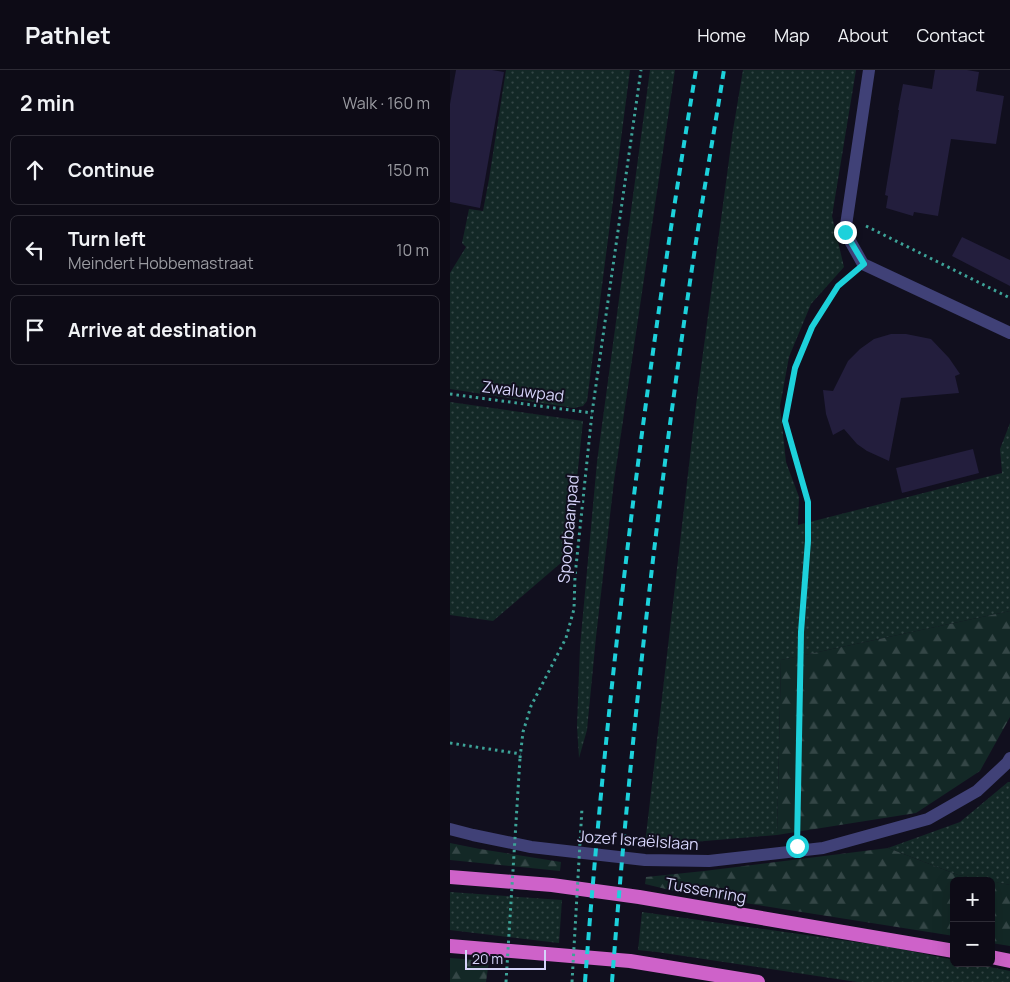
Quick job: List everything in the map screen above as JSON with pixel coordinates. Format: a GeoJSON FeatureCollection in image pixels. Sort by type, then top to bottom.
{"type":"FeatureCollection","features":[{"type":"Feature","properties":{"kind":"highway","name":"Tussenring"},"geometry":{"type":"LineString","coordinates":[[450,877],[552,885],[639,896],[950,950]]}},
{"type":"Feature","properties":{"kind":"highway"},"geometry":{"type":"LineString","coordinates":[[450,946],[630,961],[758,982]]}},
{"type":"Feature","properties":{"kind":"highway"},"geometry":{"type":"LineString","coordinates":[[995,959],[1010,961]]}},
{"type":"Feature","properties":{"kind":"street"},"geometry":{"type":"LineString","coordinates":[[869,70],[845,232],[864,264],[1010,333]]}},
{"type":"Feature","properties":{"kind":"street","name":"Jozef Israëlslaan"},"geometry":{"type":"LineString","coordinates":[[450,828],[531,847],[645,860],[709,861],[823,848],[928,819],[978,791],[1010,758]]}},
{"type":"Feature","properties":{"kind":"path","name":"Spoorbaanpad"},"geometry":{"type":"LineString","coordinates":[[506,982],[523,732],[531,706],[566,638],[574,609],[575,576],[592,413],[641,70]]}},
{"type":"Feature","properties":{"kind":"path"},"geometry":{"type":"LineString","coordinates":[[847,217],[1010,298]]}},
{"type":"Feature","properties":{"kind":"path"},"geometry":{"type":"LineString","coordinates":[[797,836],[801,632],[808,541],[808,502],[785,421],[795,368],[812,327],[838,286],[864,264]]}},
{"type":"Feature","properties":{"kind":"path","name":"Zwaluwpad"},"geometry":{"type":"LineString","coordinates":[[450,394],[592,413]]}},
{"type":"Feature","properties":{"kind":"path"},"geometry":{"type":"LineString","coordinates":[[450,743],[521,756]]}},
{"type":"Feature","properties":{"kind":"path"},"geometry":{"type":"LineString","coordinates":[[572,982],[582,808]]}},
{"type":"Feature","properties":{"kind":"green space"},"geometry":{"type":"Polygon","coordinates":[[[506,70],[630,70],[587,401],[583,406],[574,408],[450,389],[450,273],[466,247],[462,243],[469,209],[483,211],[506,70]]]}},
{"type":"Feature","properties":{"kind":"green space"},"geometry":{"type":"Polygon","coordinates":[[[650,70],[675,70],[614,481],[587,730],[579,758],[577,726],[580,647],[597,462],[650,70]]]}},
{"type":"Feature","properties":{"kind":"green space"},"geometry":{"type":"Polygon","coordinates":[[[743,70],[856,70],[832,216],[844,267],[811,304],[789,357],[780,406],[786,462],[799,497],[798,525],[1002,473],[1000,449],[1010,423],[1010,611],[781,660],[777,835],[658,845],[645,844],[696,405],[733,130],[743,70]]]}},
{"type":"Feature","properties":{"kind":"green space"},"geometry":{"type":"Polygon","coordinates":[[[450,402],[583,421],[569,556],[493,621],[450,615],[450,402]]]}},
{"type":"Feature","properties":{"kind":"green space"},"geometry":{"type":"Polygon","coordinates":[[[1010,611],[1010,717],[980,771],[916,813],[777,835],[781,660],[1010,611]]]}},
{"type":"Feature","properties":{"kind":"green space"},"geometry":{"type":"Polygon","coordinates":[[[1010,782],[1010,885],[995,882],[995,877],[958,875],[888,848],[960,822],[1010,782]]]}},
{"type":"Feature","properties":{"kind":"green space"},"geometry":{"type":"Polygon","coordinates":[[[450,843],[561,862],[560,871],[450,860],[450,843]]]}},
{"type":"Feature","properties":{"kind":"green space"},"geometry":{"type":"Polygon","coordinates":[[[888,848],[958,875],[968,877],[950,877],[950,935],[682,893],[645,884],[646,877],[888,848]]]}},
{"type":"Feature","properties":{"kind":"green space"},"geometry":{"type":"Polygon","coordinates":[[[995,882],[1010,885],[1010,946],[995,944],[995,882]]]}},
{"type":"Feature","properties":{"kind":"green space"},"geometry":{"type":"Polygon","coordinates":[[[450,892],[562,900],[559,943],[450,930],[450,892]]]}},
{"type":"Feature","properties":{"kind":"green space"},"geometry":{"type":"Polygon","coordinates":[[[642,912],[891,947],[950,959],[950,967],[990,967],[1010,971],[1010,982],[857,982],[638,950],[642,912]]]}},
{"type":"Feature","properties":{"kind":"green space"},"geometry":{"type":"Polygon","coordinates":[[[450,958],[489,961],[486,982],[450,982],[450,958]]]}},
{"type":"Feature","properties":{"kind":"building"},"geometry":{"type":"Polygon","coordinates":[[[456,70],[504,72],[480,208],[450,202],[450,104],[456,70]]]}},
{"type":"Feature","properties":{"kind":"building"},"geometry":{"type":"Polygon","coordinates":[[[935,70],[979,72],[976,91],[1004,96],[996,144],[951,139],[938,216],[914,212],[913,216],[886,208],[888,196],[885,195],[903,84],[932,89],[935,70]]]}},
{"type":"Feature","properties":{"kind":"building"},"geometry":{"type":"Polygon","coordinates":[[[962,237],[1010,260],[1010,286],[952,256],[962,237]]]}},
{"type":"Feature","properties":{"kind":"building"},"geometry":{"type":"Polygon","coordinates":[[[891,334],[906,334],[931,339],[949,358],[960,374],[955,376],[959,393],[901,398],[889,461],[857,444],[844,429],[833,435],[826,414],[823,390],[833,391],[848,361],[860,349],[874,339],[891,334]]]}},
{"type":"Feature","properties":{"kind":"building"},"geometry":{"type":"Polygon","coordinates":[[[973,449],[979,473],[902,493],[896,468],[973,449]]]}},
{"type":"Feature","properties":{"kind":"railway"},"geometry":{"type":"LineString","coordinates":[[585,982],[605,753],[630,524],[661,297],[696,70]]}},
{"type":"Feature","properties":{"kind":"railway"},"geometry":{"type":"LineString","coordinates":[[612,982],[627,805],[655,540],[678,363],[724,70]]}},
{"type":"Feature","properties":{"kind":"route"},"geometry":{"type":"LineString","coordinates":[[797,846],[801,632],[808,541],[808,502],[785,421],[795,368],[812,327],[838,286],[864,264],[845,232]]}}]}
